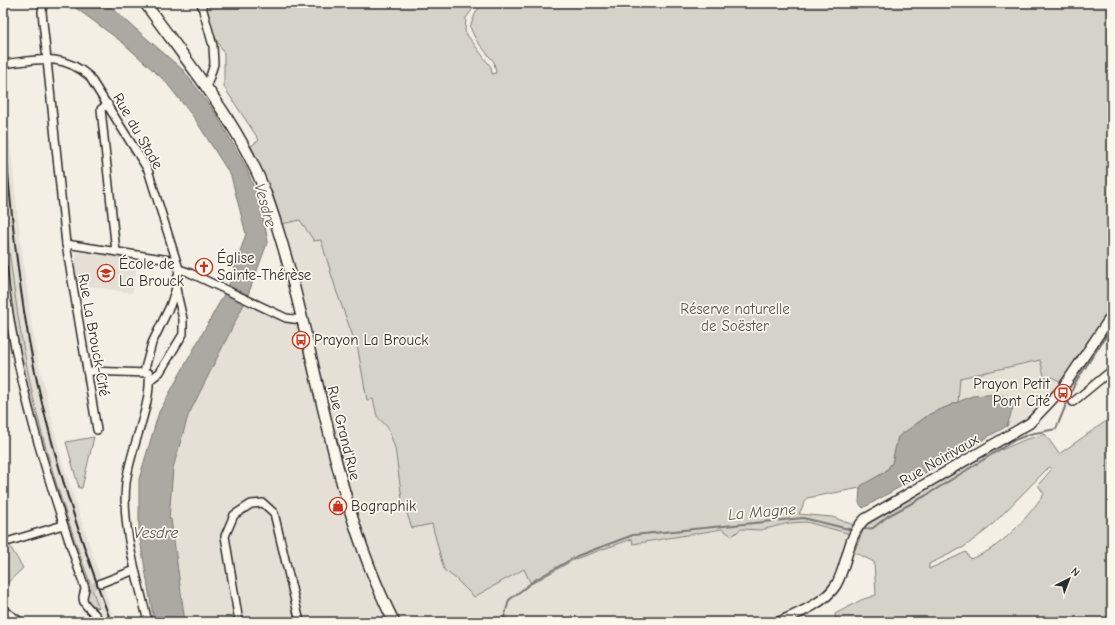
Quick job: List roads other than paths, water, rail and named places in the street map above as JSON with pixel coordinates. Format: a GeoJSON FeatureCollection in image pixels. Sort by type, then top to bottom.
{"type":"FeatureCollection","features":[{"type":"Feature","properties":{"kind":"main road","name":"Rue Grand'Rue"},"geometry":{"type":"LineString","coordinates":[[145,3],[206,88],[245,148],[270,209],[288,269],[342,489],[376,586],[394,622]]}},
{"type":"Feature","properties":{"kind":"main road","name":"Rue Noirivaux"},"geometry":{"type":"LineString","coordinates":[[779,622],[824,598],[836,585],[857,530],[865,519],[1030,423],[1062,389],[1112,315]]}},
{"type":"Feature","properties":{"kind":"street","name":"Rue La Brouck-Cité"},"geometry":{"type":"LineString","coordinates":[[43,3],[42,12],[66,244],[97,430]]}},
{"type":"Feature","properties":{"kind":"street"},"geometry":{"type":"LineString","coordinates":[[201,3],[212,46],[214,64],[206,88]]}},
{"type":"Feature","properties":{"kind":"street","name":"Rue du Stade"},"geometry":{"type":"LineString","coordinates":[[47,60],[57,59],[78,66],[89,76],[108,104],[148,170],[178,269]]}},
{"type":"Feature","properties":{"kind":"street"},"geometry":{"type":"LineString","coordinates":[[6,63],[47,60]]}},
{"type":"Feature","properties":{"kind":"street"},"geometry":{"type":"LineString","coordinates":[[108,104],[101,110],[116,252]]}},
{"type":"Feature","properties":{"kind":"street"},"geometry":{"type":"LineString","coordinates":[[66,244],[176,261]]}},
{"type":"Feature","properties":{"kind":"street"},"geometry":{"type":"LineString","coordinates":[[3,268],[8,309],[28,407],[63,525],[88,587],[83,599],[85,604],[96,615],[99,622]]}},
{"type":"Feature","properties":{"kind":"street"},"geometry":{"type":"LineString","coordinates":[[144,372],[152,343],[170,306],[176,288],[178,269],[188,272],[286,318],[301,320]]}},
{"type":"Feature","properties":{"kind":"street"},"geometry":{"type":"LineString","coordinates":[[150,380],[160,372],[183,334],[183,319],[176,288]]}},
{"type":"Feature","properties":{"kind":"street"},"geometry":{"type":"LineString","coordinates":[[1073,402],[1112,370]]}},
{"type":"Feature","properties":{"kind":"street"},"geometry":{"type":"LineString","coordinates":[[87,371],[149,373],[150,380],[140,429],[130,459],[126,485],[126,519],[135,570],[148,622]]}},
{"type":"Feature","properties":{"kind":"street"},"geometry":{"type":"LineString","coordinates":[[239,622],[225,536],[234,515],[251,504],[263,503],[274,514],[300,622]]}},
{"type":"Feature","properties":{"kind":"street"},"geometry":{"type":"LineString","coordinates":[[10,541],[63,525]]}},
{"type":"Feature","properties":{"kind":"street"},"geometry":{"type":"LineString","coordinates":[[101,583],[135,570]]}},
{"type":"Feature","properties":{"kind":"street"},"geometry":{"type":"LineString","coordinates":[[3,610],[21,622]]}},
{"type":"Feature","properties":{"kind":"water","name":"Vesdre"},"geometry":{"type":"Polygon","coordinates":[[[69,3],[106,3],[183,70],[216,114],[246,167],[260,204],[268,241],[246,300],[188,416],[173,468],[169,519],[171,519],[185,622],[154,622],[139,533],[139,479],[159,412],[228,287],[246,234],[231,176],[195,119],[165,81],[122,42],[69,3]]]}},
{"type":"Feature","properties":{"kind":"water"},"geometry":{"type":"Polygon","coordinates":[[[999,394],[1009,398],[1014,404],[1007,426],[863,508],[859,503],[860,488],[862,485],[885,472],[892,463],[898,437],[930,414],[972,396],[999,394]]]}},
{"type":"Feature","properties":{"kind":"waterway","name":"La Magne"},"geometry":{"type":"LineString","coordinates":[[859,530],[873,528],[888,516],[925,496],[1015,440],[1030,434],[1056,429],[1075,383],[1112,327]]}},
{"type":"Feature","properties":{"kind":"waterway","name":"La Magne"},"geometry":{"type":"LineString","coordinates":[[503,622],[509,600],[535,580],[577,556],[633,535],[803,518],[853,530]]}},
{"type":"Feature","properties":{"kind":"tunnel"},"geometry":{"type":"LineString","coordinates":[[90,587],[101,583]]}},
{"type":"Feature","properties":{"kind":"railway"},"geometry":{"type":"LineString","coordinates":[[3,115],[11,210],[23,305],[41,400],[58,464],[88,560],[111,622]]}},
{"type":"Feature","properties":{"kind":"place","name":"Église Sainte-Thérèse"},"geometry":{"type":"Point","coordinates":[204,267]}},
{"type":"Feature","properties":{"kind":"place","name":"École de La Brouck"},"geometry":{"type":"Point","coordinates":[106,273]}},
{"type":"Feature","properties":{"kind":"place","name":"Prayon La Brouck"},"geometry":{"type":"Point","coordinates":[301,340]}},
{"type":"Feature","properties":{"kind":"place","name":"Prayon Petit Pont Cité"},"geometry":{"type":"Point","coordinates":[1063,393]}},
{"type":"Feature","properties":{"kind":"place","name":"Bographik"},"geometry":{"type":"Point","coordinates":[338,506]}},
{"type":"Feature","properties":{"kind":"park label","name":"Réserve naturelle de Soëster"},"geometry":{"type":"Point","coordinates":[735,318]}}]}
